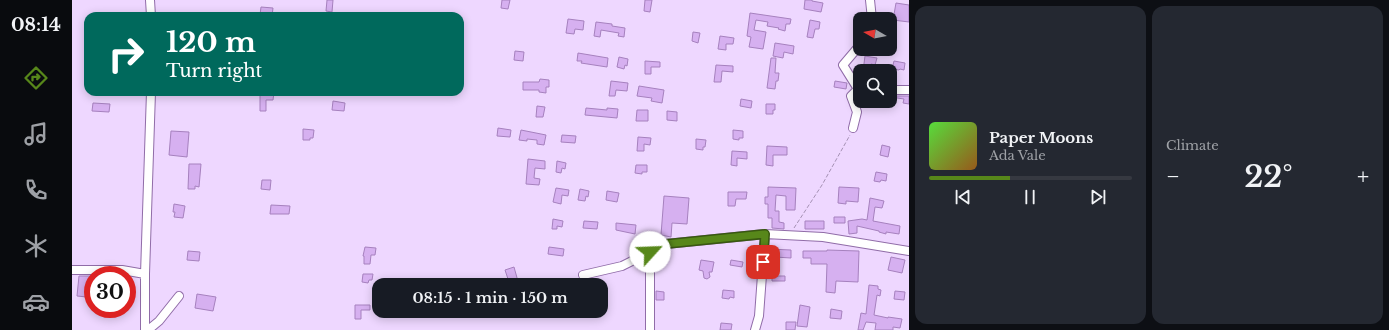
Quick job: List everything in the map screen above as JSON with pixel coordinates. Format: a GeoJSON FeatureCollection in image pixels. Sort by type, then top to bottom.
{"type":"FeatureCollection","features":[{"type":"Feature","properties":{"kind":"street"},"geometry":{"type":"LineString","coordinates":[[150,0],[151,12]]}},
{"type":"Feature","properties":{"kind":"street"},"geometry":{"type":"LineString","coordinates":[[870,0],[871,12]]}},
{"type":"Feature","properties":{"kind":"street"},"geometry":{"type":"LineString","coordinates":[[853,53],[843,65],[853,80]]}},
{"type":"Feature","properties":{"kind":"street"},"geometry":{"type":"LineString","coordinates":[[897,90],[909,90]]}},
{"type":"Feature","properties":{"kind":"street"},"geometry":{"type":"LineString","coordinates":[[145,330],[151,96]]}},
{"type":"Feature","properties":{"kind":"street"},"geometry":{"type":"LineString","coordinates":[[853,128],[857,112],[856,108]]}},
{"type":"Feature","properties":{"kind":"street"},"geometry":{"type":"LineString","coordinates":[[755,330],[759,316],[765,234]]}},
{"type":"Feature","properties":{"kind":"street"},"geometry":{"type":"LineString","coordinates":[[583,275],[622,266],[666,244],[765,234],[823,237],[909,251]]}},
{"type":"Feature","properties":{"kind":"street"},"geometry":{"type":"LineString","coordinates":[[650,252],[650,330]]}},
{"type":"Feature","properties":{"kind":"street"},"geometry":{"type":"LineString","coordinates":[[72,270],[122,270],[146,274]]}},
{"type":"Feature","properties":{"kind":"street"},"geometry":{"type":"LineString","coordinates":[[148,330],[159,320],[179,296]]}},
{"type":"Feature","properties":{"kind":"path"},"geometry":{"type":"LineString","coordinates":[[790,236],[822,185],[853,128]]}},
{"type":"Feature","properties":{"kind":"building"},"geometry":{"type":"Polygon","coordinates":[[[327,0],[333,0],[332,12],[326,11],[327,0]]]}},
{"type":"Feature","properties":{"kind":"building"},"geometry":{"type":"Polygon","coordinates":[[[502,0],[510,0],[508,9],[501,8],[502,0]]]}},
{"type":"Feature","properties":{"kind":"building"},"geometry":{"type":"Polygon","coordinates":[[[645,0],[652,0],[650,12],[644,11],[645,0]]]}},
{"type":"Feature","properties":{"kind":"building"},"geometry":{"type":"Polygon","coordinates":[[[805,0],[823,3],[821,12],[804,9],[805,0]]]}},
{"type":"Feature","properties":{"kind":"building"},"geometry":{"type":"Polygon","coordinates":[[[896,3],[909,5],[909,22],[897,20],[897,12],[894,12],[896,3]]]}},
{"type":"Feature","properties":{"kind":"building"},"geometry":{"type":"Polygon","coordinates":[[[261,7],[273,8],[272,12],[260,12],[261,7]]]}},
{"type":"Feature","properties":{"kind":"building"},"geometry":{"type":"Polygon","coordinates":[[[750,13],[791,19],[790,24],[786,24],[785,31],[778,29],[779,28],[767,26],[768,22],[756,20],[754,30],[766,32],[763,49],[749,47],[751,37],[747,36],[750,13]]]}},
{"type":"Feature","properties":{"kind":"building"},"geometry":{"type":"Polygon","coordinates":[[[568,19],[584,21],[583,30],[575,29],[574,34],[566,33],[568,19]]]}},
{"type":"Feature","properties":{"kind":"building"},"geometry":{"type":"Polygon","coordinates":[[[810,20],[820,22],[819,29],[815,29],[813,38],[807,37],[810,20]]]}},
{"type":"Feature","properties":{"kind":"building"},"geometry":{"type":"Polygon","coordinates":[[[596,22],[612,24],[612,26],[625,28],[624,37],[618,36],[619,33],[601,30],[600,37],[594,36],[596,22]]]}},
{"type":"Feature","properties":{"kind":"building"},"geometry":{"type":"Polygon","coordinates":[[[693,32],[700,33],[698,43],[692,41],[693,32]]]}},
{"type":"Feature","properties":{"kind":"building"},"geometry":{"type":"Polygon","coordinates":[[[720,36],[734,38],[733,44],[726,44],[726,50],[718,49],[720,36]]]}},
{"type":"Feature","properties":{"kind":"building"},"geometry":{"type":"Polygon","coordinates":[[[775,43],[794,46],[793,54],[784,52],[783,58],[773,56],[775,43]]]}},
{"type":"Feature","properties":{"kind":"building"},"geometry":{"type":"Polygon","coordinates":[[[515,51],[524,52],[523,61],[514,60],[515,51]]]}},
{"type":"Feature","properties":{"kind":"building"},"geometry":{"type":"Polygon","coordinates":[[[578,53],[608,58],[607,67],[581,63],[582,61],[577,61],[578,53]]]}},
{"type":"Feature","properties":{"kind":"building"},"geometry":{"type":"Polygon","coordinates":[[[865,56],[877,58],[875,64],[864,64],[865,56]]]}},
{"type":"Feature","properties":{"kind":"building"},"geometry":{"type":"Polygon","coordinates":[[[619,57],[628,59],[627,66],[625,65],[624,69],[617,67],[619,57]]]}},
{"type":"Feature","properties":{"kind":"building"},"geometry":{"type":"Polygon","coordinates":[[[771,58],[776,58],[775,73],[779,73],[775,89],[767,88],[771,58]]]}},
{"type":"Feature","properties":{"kind":"building"},"geometry":{"type":"Polygon","coordinates":[[[645,61],[660,62],[660,67],[651,67],[651,74],[645,74],[645,61]]]}},
{"type":"Feature","properties":{"kind":"building"},"geometry":{"type":"Polygon","coordinates":[[[894,61],[905,63],[904,70],[897,70],[897,64],[893,64],[894,61]]]}},
{"type":"Feature","properties":{"kind":"building"},"geometry":{"type":"Polygon","coordinates":[[[716,65],[733,66],[733,72],[722,71],[721,82],[714,82],[716,65]]]}},
{"type":"Feature","properties":{"kind":"building"},"geometry":{"type":"Polygon","coordinates":[[[540,79],[549,80],[549,87],[546,87],[546,93],[539,92],[539,90],[523,90],[523,82],[539,82],[540,79]]]}},
{"type":"Feature","properties":{"kind":"building"},"geometry":{"type":"Polygon","coordinates":[[[611,81],[628,83],[627,91],[616,90],[615,96],[609,96],[611,81]]]}},
{"type":"Feature","properties":{"kind":"building"},"geometry":{"type":"Polygon","coordinates":[[[835,81],[847,83],[846,89],[834,87],[835,81]]]}},
{"type":"Feature","properties":{"kind":"building"},"geometry":{"type":"Polygon","coordinates":[[[639,86],[664,90],[662,103],[651,101],[652,98],[637,96],[639,86]]]}},
{"type":"Feature","properties":{"kind":"building"},"geometry":{"type":"Polygon","coordinates":[[[260,96],[274,96],[273,100],[266,100],[266,111],[260,111],[260,96]]]}},
{"type":"Feature","properties":{"kind":"building"},"geometry":{"type":"Polygon","coordinates":[[[897,96],[909,96],[909,104],[903,103],[904,99],[897,98],[897,96]]]}},
{"type":"Feature","properties":{"kind":"building"},"geometry":{"type":"Polygon","coordinates":[[[741,99],[752,101],[751,108],[740,106],[741,99]]]}},
{"type":"Feature","properties":{"kind":"building"},"geometry":{"type":"Polygon","coordinates":[[[333,101],[345,103],[344,111],[332,110],[333,101]]]}},
{"type":"Feature","properties":{"kind":"building"},"geometry":{"type":"Polygon","coordinates":[[[93,103],[110,104],[109,112],[92,111],[93,103]]]}},
{"type":"Feature","properties":{"kind":"building"},"geometry":{"type":"Polygon","coordinates":[[[766,104],[775,104],[773,114],[766,114],[766,104]]]}},
{"type":"Feature","properties":{"kind":"building"},"geometry":{"type":"Polygon","coordinates":[[[537,106],[545,107],[543,117],[536,117],[537,106]]]}},
{"type":"Feature","properties":{"kind":"building"},"geometry":{"type":"Polygon","coordinates":[[[586,108],[607,110],[607,108],[618,109],[617,118],[585,115],[586,108]]]}},
{"type":"Feature","properties":{"kind":"building"},"geometry":{"type":"Polygon","coordinates":[[[637,110],[648,110],[648,121],[636,121],[637,110]]]}},
{"type":"Feature","properties":{"kind":"building"},"geometry":{"type":"Polygon","coordinates":[[[667,111],[677,112],[677,121],[667,120],[667,111]]]}},
{"type":"Feature","properties":{"kind":"building"},"geometry":{"type":"Polygon","coordinates":[[[498,128],[511,130],[510,137],[497,136],[498,128]]]}},
{"type":"Feature","properties":{"kind":"building"},"geometry":{"type":"Polygon","coordinates":[[[303,129],[314,130],[313,138],[310,138],[310,140],[303,140],[303,129]]]}},
{"type":"Feature","properties":{"kind":"building"},"geometry":{"type":"Polygon","coordinates":[[[521,130],[546,135],[544,145],[537,144],[537,140],[519,140],[521,130]]]}},
{"type":"Feature","properties":{"kind":"building"},"geometry":{"type":"Polygon","coordinates":[[[733,130],[743,131],[743,138],[739,138],[739,140],[733,139],[733,130]]]}},
{"type":"Feature","properties":{"kind":"building"},"geometry":{"type":"Polygon","coordinates":[[[171,131],[189,132],[187,157],[169,155],[171,131]]]}},
{"type":"Feature","properties":{"kind":"building"},"geometry":{"type":"Polygon","coordinates":[[[562,135],[576,136],[575,143],[561,142],[562,135]]]}},
{"type":"Feature","properties":{"kind":"building"},"geometry":{"type":"Polygon","coordinates":[[[638,137],[651,138],[650,145],[644,144],[644,151],[637,151],[638,137]]]}},
{"type":"Feature","properties":{"kind":"building"},"geometry":{"type":"Polygon","coordinates":[[[696,139],[706,140],[703,150],[696,149],[696,139]]]}},
{"type":"Feature","properties":{"kind":"building"},"geometry":{"type":"Polygon","coordinates":[[[882,145],[890,147],[888,157],[880,155],[882,145]]]}},
{"type":"Feature","properties":{"kind":"building"},"geometry":{"type":"Polygon","coordinates":[[[767,146],[787,147],[787,155],[773,155],[773,166],[766,165],[767,146]]]}},
{"type":"Feature","properties":{"kind":"building"},"geometry":{"type":"Polygon","coordinates":[[[732,151],[747,152],[747,159],[737,158],[737,166],[731,165],[732,151]]]}},
{"type":"Feature","properties":{"kind":"building"},"geometry":{"type":"Polygon","coordinates":[[[528,159],[545,161],[545,169],[535,168],[534,178],[540,179],[539,185],[526,184],[528,159]]]}},
{"type":"Feature","properties":{"kind":"building"},"geometry":{"type":"Polygon","coordinates":[[[557,161],[566,163],[565,169],[562,168],[561,173],[556,172],[557,161]]]}},
{"type":"Feature","properties":{"kind":"building"},"geometry":{"type":"Polygon","coordinates":[[[189,164],[201,164],[199,187],[195,186],[195,189],[188,189],[189,164]]]}},
{"type":"Feature","properties":{"kind":"building"},"geometry":{"type":"Polygon","coordinates":[[[636,165],[647,165],[647,172],[642,172],[642,174],[635,173],[636,165]]]}},
{"type":"Feature","properties":{"kind":"building"},"geometry":{"type":"Polygon","coordinates":[[[876,172],[887,174],[886,181],[874,181],[876,172]]]}},
{"type":"Feature","properties":{"kind":"building"},"geometry":{"type":"Polygon","coordinates":[[[262,180],[271,180],[270,190],[261,189],[262,180]]]}},
{"type":"Feature","properties":{"kind":"building"},"geometry":{"type":"Polygon","coordinates":[[[768,187],[796,188],[795,210],[786,210],[786,196],[776,195],[775,211],[779,211],[779,222],[784,223],[784,229],[772,228],[772,218],[768,218],[768,204],[765,204],[765,197],[768,197],[768,187]]]}},
{"type":"Feature","properties":{"kind":"building"},"geometry":{"type":"Polygon","coordinates":[[[839,187],[859,188],[858,202],[846,201],[846,204],[838,203],[839,187]]]}},
{"type":"Feature","properties":{"kind":"building"},"geometry":{"type":"Polygon","coordinates":[[[556,188],[569,190],[568,196],[562,195],[561,204],[553,202],[556,188]]]}},
{"type":"Feature","properties":{"kind":"building"},"geometry":{"type":"Polygon","coordinates":[[[580,189],[589,191],[588,197],[586,196],[585,201],[578,200],[580,189]]]}},
{"type":"Feature","properties":{"kind":"building"},"geometry":{"type":"Polygon","coordinates":[[[607,191],[619,193],[617,202],[606,200],[607,191]]]}},
{"type":"Feature","properties":{"kind":"building"},"geometry":{"type":"Polygon","coordinates":[[[728,192],[747,192],[746,199],[736,199],[735,206],[728,206],[728,192]]]}},
{"type":"Feature","properties":{"kind":"building"},"geometry":{"type":"Polygon","coordinates":[[[664,196],[689,198],[687,224],[672,223],[671,237],[661,235],[664,196]]]}},
{"type":"Feature","properties":{"kind":"building"},"geometry":{"type":"Polygon","coordinates":[[[870,198],[884,201],[882,208],[875,207],[873,221],[900,226],[899,234],[886,232],[886,234],[857,226],[857,233],[849,234],[848,221],[862,219],[867,220],[870,198]]]}},
{"type":"Feature","properties":{"kind":"building"},"geometry":{"type":"Polygon","coordinates":[[[174,204],[185,206],[183,218],[174,217],[174,204]]]}},
{"type":"Feature","properties":{"kind":"building"},"geometry":{"type":"Polygon","coordinates":[[[271,205],[290,206],[289,214],[270,214],[271,205]]]}},
{"type":"Feature","properties":{"kind":"building"},"geometry":{"type":"Polygon","coordinates":[[[834,217],[845,217],[845,223],[834,223],[834,217]]]}},
{"type":"Feature","properties":{"kind":"building"},"geometry":{"type":"Polygon","coordinates":[[[553,219],[563,221],[562,227],[557,226],[557,229],[552,229],[553,219]]]}},
{"type":"Feature","properties":{"kind":"building"},"geometry":{"type":"Polygon","coordinates":[[[584,221],[598,222],[597,229],[583,228],[584,221]]]}},
{"type":"Feature","properties":{"kind":"building"},"geometry":{"type":"Polygon","coordinates":[[[805,221],[824,221],[824,229],[805,229],[805,221]]]}},
{"type":"Feature","properties":{"kind":"building"},"geometry":{"type":"Polygon","coordinates":[[[616,223],[636,225],[635,234],[616,230],[616,223]]]}},
{"type":"Feature","properties":{"kind":"building"},"geometry":{"type":"Polygon","coordinates":[[[365,247],[376,248],[375,255],[371,255],[370,264],[364,264],[363,256],[365,247]]]}},
{"type":"Feature","properties":{"kind":"building"},"geometry":{"type":"Polygon","coordinates":[[[549,247],[564,249],[563,256],[548,254],[549,247]]]}},
{"type":"Feature","properties":{"kind":"building"},"geometry":{"type":"Polygon","coordinates":[[[769,249],[791,250],[791,258],[775,257],[775,268],[768,267],[769,249]]]}},
{"type":"Feature","properties":{"kind":"building"},"geometry":{"type":"Polygon","coordinates":[[[188,251],[200,252],[199,261],[187,260],[188,251]]]}},
{"type":"Feature","properties":{"kind":"building"},"geometry":{"type":"Polygon","coordinates":[[[803,251],[859,251],[858,282],[836,281],[835,293],[826,292],[827,264],[811,264],[811,258],[803,258],[803,251]]]}},
{"type":"Feature","properties":{"kind":"building"},"geometry":{"type":"Polygon","coordinates":[[[891,257],[905,260],[902,273],[888,270],[891,257]]]}},
{"type":"Feature","properties":{"kind":"building"},"geometry":{"type":"Polygon","coordinates":[[[701,260],[714,262],[712,272],[709,272],[710,277],[707,279],[704,278],[703,271],[699,270],[701,260]]]}},
{"type":"Feature","properties":{"kind":"building"},"geometry":{"type":"Polygon","coordinates":[[[731,260],[743,262],[742,267],[730,265],[731,260]]]}},
{"type":"Feature","properties":{"kind":"building"},"geometry":{"type":"Polygon","coordinates":[[[514,267],[517,278],[508,278],[505,270],[514,267]]]}},
{"type":"Feature","properties":{"kind":"building"},"geometry":{"type":"Polygon","coordinates":[[[363,274],[373,274],[372,280],[369,280],[368,283],[362,282],[363,274]]]}},
{"type":"Feature","properties":{"kind":"building"},"geometry":{"type":"Polygon","coordinates":[[[79,276],[84,276],[84,297],[77,296],[79,276]]]}},
{"type":"Feature","properties":{"kind":"building"},"geometry":{"type":"Polygon","coordinates":[[[772,276],[785,276],[785,281],[772,281],[772,276]]]}},
{"type":"Feature","properties":{"kind":"building"},"geometry":{"type":"Polygon","coordinates":[[[869,285],[878,286],[878,289],[881,290],[880,296],[877,295],[874,315],[902,319],[900,328],[893,327],[893,330],[875,330],[876,323],[866,322],[863,330],[858,330],[861,313],[866,314],[869,285]]]}},
{"type":"Feature","properties":{"kind":"building"},"geometry":{"type":"Polygon","coordinates":[[[723,290],[734,291],[734,298],[722,298],[723,290]]]}},
{"type":"Feature","properties":{"kind":"building"},"geometry":{"type":"Polygon","coordinates":[[[656,291],[664,292],[664,300],[656,300],[656,291]]]}},
{"type":"Feature","properties":{"kind":"building"},"geometry":{"type":"Polygon","coordinates":[[[895,291],[905,292],[904,300],[894,299],[895,291]]]}},
{"type":"Feature","properties":{"kind":"building"},"geometry":{"type":"Polygon","coordinates":[[[197,294],[216,297],[213,311],[195,308],[197,294]]]}},
{"type":"Feature","properties":{"kind":"building"},"geometry":{"type":"Polygon","coordinates":[[[355,305],[370,305],[370,310],[361,310],[361,319],[355,319],[355,305]]]}},
{"type":"Feature","properties":{"kind":"building"},"geometry":{"type":"Polygon","coordinates":[[[800,305],[810,307],[807,327],[797,326],[800,305]]]}},
{"type":"Feature","properties":{"kind":"building"},"geometry":{"type":"Polygon","coordinates":[[[831,309],[842,311],[841,319],[830,318],[831,309]]]}},
{"type":"Feature","properties":{"kind":"building"},"geometry":{"type":"Polygon","coordinates":[[[786,322],[796,322],[795,330],[786,330],[786,322]]]}},
{"type":"Feature","properties":{"kind":"building"},"geometry":{"type":"Polygon","coordinates":[[[721,323],[732,324],[731,330],[720,330],[721,323]]]}},
{"type":"Feature","properties":{"kind":"route"},"geometry":{"type":"LineString","coordinates":[[650,252],[666,244],[699,242],[765,234],[763,262]]}}]}
